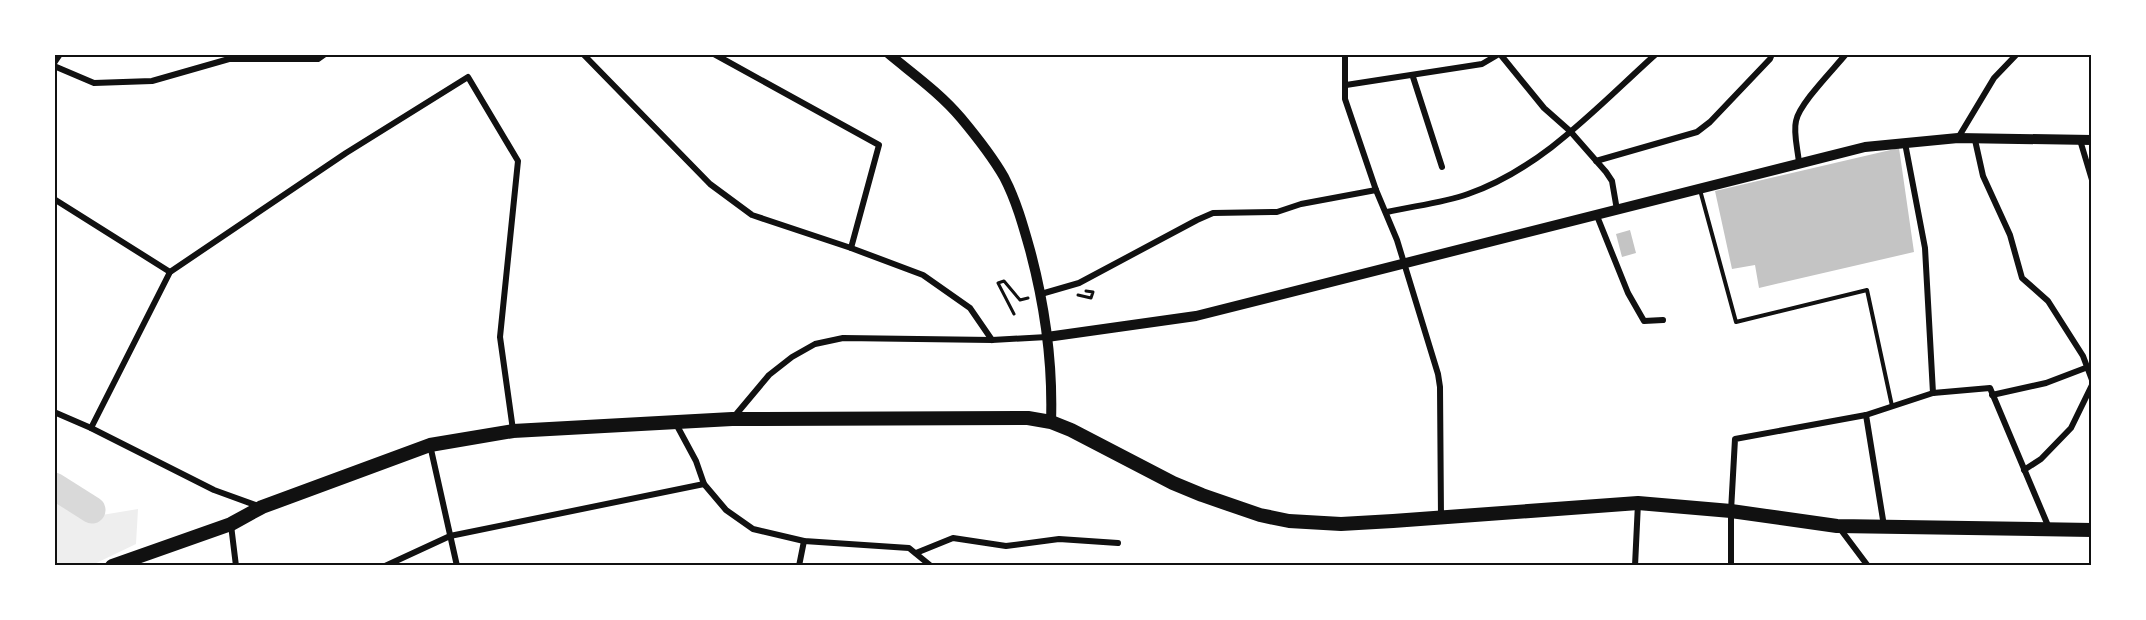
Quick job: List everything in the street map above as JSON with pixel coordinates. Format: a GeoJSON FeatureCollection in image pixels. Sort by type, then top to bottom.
{"type":"FeatureCollection","features":[{"type":"Feature","properties":{"kind":"highway"},"geometry":{"type":"LineString","coordinates":[[112,566],[231,524],[262,507],[430,445],[513,431],[732,419],[1028,418],[1051,422],[1173,483],[1260,515],[1289,521],[1341,524],[1638,503],[1731,511],[1837,526],[2092,530]]}},
{"type":"Feature","properties":{"kind":"street"},"geometry":{"type":"LineString","coordinates":[[60,54],[54,65],[94,83],[152,81],[229,59],[318,59],[325,54]]}},
{"type":"Feature","properties":{"kind":"street"},"geometry":{"type":"LineString","coordinates":[[583,54],[710,184],[752,215],[923,275],[970,308],[992,340]]}},
{"type":"Feature","properties":{"kind":"street"},"geometry":{"type":"LineString","coordinates":[[714,54],[879,145],[851,248]]}},
{"type":"Feature","properties":{"kind":"street"},"geometry":{"type":"LineString","coordinates":[[889,54],[934,91],[959,116],[982,144],[1003,176],[1019,211],[1041,294],[1052,394],[1051,422]]}},
{"type":"Feature","properties":{"kind":"street"},"geometry":{"type":"LineString","coordinates":[[1346,54],[1345,99],[1376,190],[1387,212],[1405,263],[1440,387],[1441,518]]}},
{"type":"Feature","properties":{"kind":"street"},"geometry":{"type":"LineString","coordinates":[[1346,85],[1482,64],[1500,54],[1544,108],[1570,131],[1612,181],[1617,210]]}},
{"type":"Feature","properties":{"kind":"street"},"geometry":{"type":"LineString","coordinates":[[1387,212],[1468,194],[1530,163],[1570,131],[1656,54]]}},
{"type":"Feature","properties":{"kind":"street"},"geometry":{"type":"LineString","coordinates":[[1596,160],[1697,132],[1710,123],[1770,59],[1772,54]]}},
{"type":"Feature","properties":{"kind":"street"},"geometry":{"type":"LineString","coordinates":[[1799,163],[1795,122],[1801,106],[1832,73],[1846,54]]}},
{"type":"Feature","properties":{"kind":"street"},"geometry":{"type":"LineString","coordinates":[[1958,138],[1994,78],[2017,54]]}},
{"type":"Feature","properties":{"kind":"street"},"geometry":{"type":"LineString","coordinates":[[1413,76],[1442,167]]}},
{"type":"Feature","properties":{"kind":"street"},"geometry":{"type":"LineString","coordinates":[[91,428],[170,272],[346,153],[468,77],[518,161],[500,337],[513,431]]}},
{"type":"Feature","properties":{"kind":"street"},"geometry":{"type":"LineString","coordinates":[[732,419],[770,375],[792,357],[815,345],[843,338],[992,340],[1047,338],[1196,316],[1865,147],[1958,138],[2092,140]]}},
{"type":"Feature","properties":{"kind":"street"},"geometry":{"type":"LineString","coordinates":[[1975,140],[1983,176],[2010,235],[2022,278],[2048,301],[2088,367],[2092,380]]}},
{"type":"Feature","properties":{"kind":"street"},"geometry":{"type":"LineString","coordinates":[[2080,140],[2092,180]]}},
{"type":"Feature","properties":{"kind":"street"},"geometry":{"type":"LineString","coordinates":[[1905,143],[1925,248],[1933,393]]}},
{"type":"Feature","properties":{"kind":"street"},"geometry":{"type":"LineString","coordinates":[[1041,294],[1079,282],[1213,213],[1276,212],[1301,204],[1376,190]]}},
{"type":"Feature","properties":{"kind":"street"},"geometry":{"type":"LineString","coordinates":[[54,199],[170,272]]}},
{"type":"Feature","properties":{"kind":"street"},"geometry":{"type":"LineString","coordinates":[[1597,216],[1628,293],[1644,321],[1663,320]]}},
{"type":"Feature","properties":{"kind":"street"},"geometry":{"type":"LineString","coordinates":[[1992,395],[2046,383],[2088,367]]}},
{"type":"Feature","properties":{"kind":"street"},"geometry":{"type":"LineString","coordinates":[[2024,470],[2041,459],[2071,428],[2092,385]]}},
{"type":"Feature","properties":{"kind":"street"},"geometry":{"type":"LineString","coordinates":[[1731,566],[1735,439],[1866,415],[1933,393],[1990,388],[2049,529]]}},
{"type":"Feature","properties":{"kind":"street"},"geometry":{"type":"LineString","coordinates":[[54,412],[91,428],[214,490],[262,507]]}},
{"type":"Feature","properties":{"kind":"street"},"geometry":{"type":"LineString","coordinates":[[1866,415],[1884,526]]}},
{"type":"Feature","properties":{"kind":"street"},"geometry":{"type":"LineString","coordinates":[[675,422],[696,461],[704,484],[726,510],[753,530],[804,541],[909,548],[931,566]]}},
{"type":"Feature","properties":{"kind":"street"},"geometry":{"type":"LineString","coordinates":[[430,445],[457,566]]}},
{"type":"Feature","properties":{"kind":"street"},"geometry":{"type":"LineString","coordinates":[[385,566],[450,536],[704,484]]}},
{"type":"Feature","properties":{"kind":"street"},"geometry":{"type":"LineString","coordinates":[[1635,566],[1638,503]]}},
{"type":"Feature","properties":{"kind":"street"},"geometry":{"type":"LineString","coordinates":[[231,524],[236,566]]}},
{"type":"Feature","properties":{"kind":"street"},"geometry":{"type":"LineString","coordinates":[[1837,526],[1868,566]]}},
{"type":"Feature","properties":{"kind":"street"},"geometry":{"type":"LineString","coordinates":[[916,553],[953,538],[1006,546],[1059,539],[1118,543]]}},
{"type":"Feature","properties":{"kind":"street"},"geometry":{"type":"LineString","coordinates":[[799,566],[804,541]]}},
{"type":"Feature","properties":{"kind":"lane"},"geometry":{"type":"LineString","coordinates":[[1700,190],[1736,322],[1866,290],[1892,407]]}},
{"type":"Feature","properties":{"kind":"path"},"geometry":{"type":"LineString","coordinates":[[1014,314],[998,283],[1004,281],[1017,297]]}},
{"type":"Feature","properties":{"kind":"path"},"geometry":{"type":"LineString","coordinates":[[1089,298],[1093,292],[1091,292]]}},
{"type":"Feature","properties":{"kind":"shaded area"},"geometry":{"type":"Polygon","coordinates":[[[54,494],[90,517],[138,509],[136,544],[90,566],[54,566],[54,494]]]}},
{"type":"Feature","properties":{"kind":"building"},"geometry":{"type":"Polygon","coordinates":[[[1899,148],[1914,252],[1759,288],[1755,265],[1732,269],[1715,191],[1899,148]]]}},
{"type":"Feature","properties":{"kind":"building"},"geometry":{"type":"Polygon","coordinates":[[[1630,230],[1636,253],[1622,257],[1616,234],[1630,230]]]}},
{"type":"Feature","properties":{"kind":"waterway"},"geometry":{"type":"LineString","coordinates":[[54,486],[92,510]]}}]}
